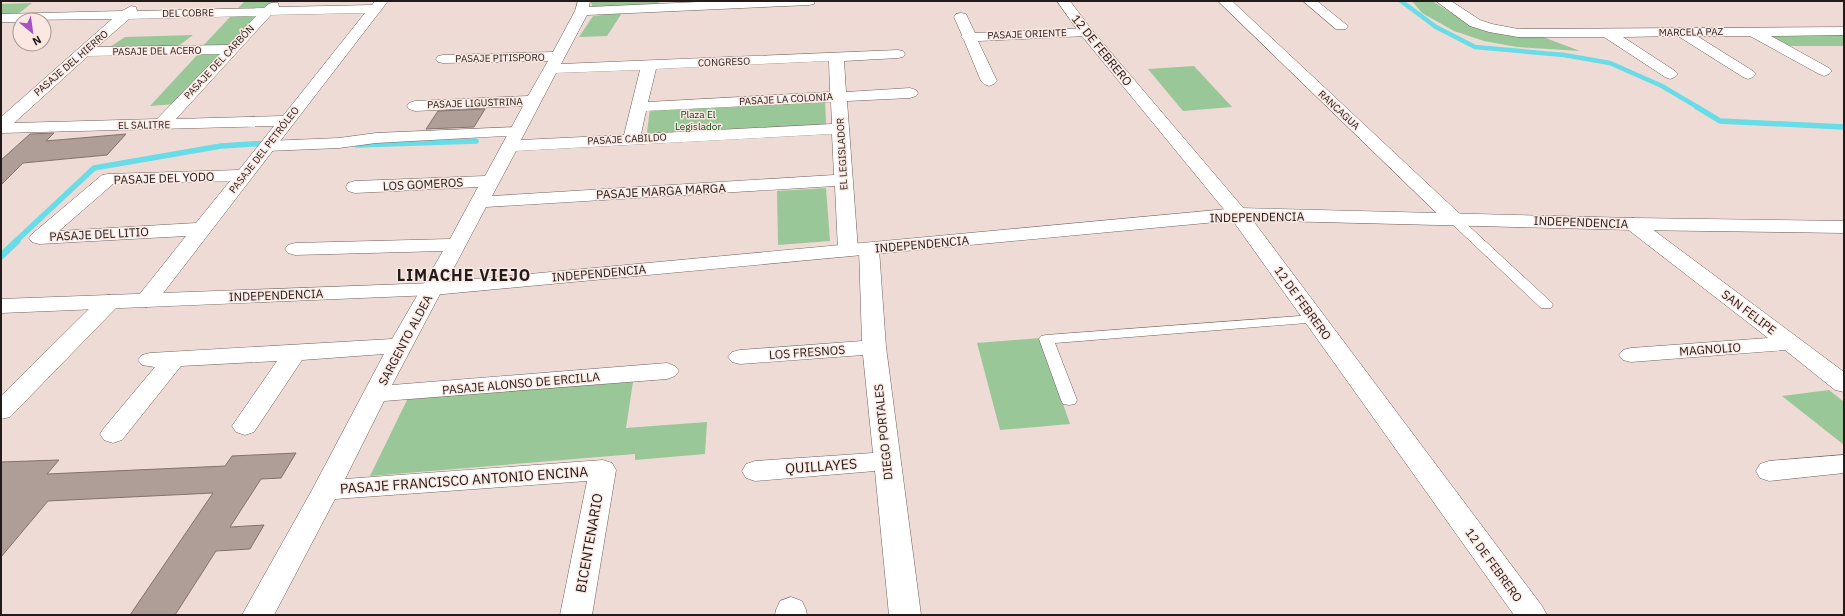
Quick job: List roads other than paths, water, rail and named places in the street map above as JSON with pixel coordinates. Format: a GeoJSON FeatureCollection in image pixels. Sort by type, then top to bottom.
{"type":"FeatureCollection","features":[{"type":"Feature","properties":{"kind":"street","name":"PASAJE DEL HIERRO"},"geometry":{"type":"LineString","coordinates":[[2,129],[6,120],[142,1]]}},
{"type":"Feature","properties":{"kind":"street"},"geometry":{"type":"LineString","coordinates":[[583,6],[809,1]]}},
{"type":"Feature","properties":{"kind":"street","name":"12 DE FEBRERO"},"geometry":{"type":"LineString","coordinates":[[1063,1],[1086,32],[1238,214],[1531,615]]}},
{"type":"Feature","properties":{"kind":"street","name":"RANCAGUA"},"geometry":{"type":"LineString","coordinates":[[1224,1],[1454,219]]}},
{"type":"Feature","properties":{"kind":"street"},"geometry":{"type":"LineString","coordinates":[[1309,1],[1340,26]]}},
{"type":"Feature","properties":{"kind":"street","name":"MARCELA PAZ"},"geometry":{"type":"LineString","coordinates":[[1442,1],[1470,20],[1482,26],[1518,33],[1844,31]]}},
{"type":"Feature","properties":{"kind":"street"},"geometry":{"type":"LineString","coordinates":[[25,12],[35,5]]}},
{"type":"Feature","properties":{"kind":"street","name":"DEL COBRE"},"geometry":{"type":"LineString","coordinates":[[52,16],[127,14],[272,6],[379,5]]}},
{"type":"Feature","properties":{"kind":"street","name":"PASAJE DEL PETRÓLEO"},"geometry":{"type":"LineString","coordinates":[[146,300],[379,5]]}},
{"type":"Feature","properties":{"kind":"street","name":"PASAJE DEL CARBÓN"},"geometry":{"type":"LineString","coordinates":[[162,124],[272,6]]}},
{"type":"Feature","properties":{"kind":"street","name":"SARGENTO ALDEA"},"geometry":{"type":"LineString","coordinates":[[258,615],[326,490],[400,346],[433,289],[534,101],[583,6]]}},
{"type":"Feature","properties":{"kind":"street","name":"DEL COBRE"},"geometry":{"type":"LineString","coordinates":[[1,18],[12,17]]}},
{"type":"Feature","properties":{"kind":"street","name":"PASAJE ORIENTE"},"geometry":{"type":"LineString","coordinates":[[961,17],[968,37],[989,81]]}},
{"type":"Feature","properties":{"kind":"street"},"geometry":{"type":"LineString","coordinates":[[1,30],[12,22]]}},
{"type":"Feature","properties":{"kind":"street"},"geometry":{"type":"LineString","coordinates":[[1753,31],[1824,71]]}},
{"type":"Feature","properties":{"kind":"street"},"geometry":{"type":"LineString","coordinates":[[1822,31],[1844,42]]}},
{"type":"Feature","properties":{"kind":"street","name":"PASAJE ORIENTE"},"geometry":{"type":"LineString","coordinates":[[968,37],[1086,32]]}},
{"type":"Feature","properties":{"kind":"street"},"geometry":{"type":"LineString","coordinates":[[1681,32],[1748,74]]}},
{"type":"Feature","properties":{"kind":"street"},"geometry":{"type":"LineString","coordinates":[[1608,33],[1670,74]]}},
{"type":"Feature","properties":{"kind":"street","name":"PASAJE DEL ACERO"},"geometry":{"type":"LineString","coordinates":[[83,52],[231,49]]}},
{"type":"Feature","properties":{"kind":"street","name":"CONGRESO"},"geometry":{"type":"LineString","coordinates":[[554,63],[649,65],[898,54]]}},
{"type":"Feature","properties":{"kind":"street","name":"EL LEGISLADOR"},"geometry":{"type":"LineString","coordinates":[[836,57],[843,180],[859,249]]}},
{"type":"Feature","properties":{"kind":"street","name":"PASAJE PITISPORO"},"geometry":{"type":"LineString","coordinates":[[443,59],[554,63]]}},
{"type":"Feature","properties":{"kind":"street"},"geometry":{"type":"LineString","coordinates":[[631,139],[649,65]]}},
{"type":"Feature","properties":{"kind":"street","name":"PASAJE LA COLONIA"},"geometry":{"type":"LineString","coordinates":[[638,107],[910,93]]}},
{"type":"Feature","properties":{"kind":"street","name":"PASAJE LIGUSTRINA"},"geometry":{"type":"LineString","coordinates":[[416,106],[534,101]]}},
{"type":"Feature","properties":{"kind":"street","name":"EL SALITRE"},"geometry":{"type":"LineString","coordinates":[[2,129],[288,121]]}},
{"type":"Feature","properties":{"kind":"street","name":"PASAJE CABILDO"},"geometry":{"type":"LineString","coordinates":[[513,139],[631,139],[841,129]]}},
{"type":"Feature","properties":{"kind":"street"},"geometry":{"type":"LineString","coordinates":[[269,144],[340,144],[376,138],[513,139]]}},
{"type":"Feature","properties":{"kind":"street","name":"PASAJE DEL YODO"},"geometry":{"type":"LineString","coordinates":[[108,179],[245,175]]}},
{"type":"Feature","properties":{"kind":"street","name":"PASAJE DEL LITIO"},"geometry":{"type":"LineString","coordinates":[[108,179],[39,238],[202,229]]}},
{"type":"Feature","properties":{"kind":"street","name":"PASAJE MARGA MARGA"},"geometry":{"type":"LineString","coordinates":[[479,202],[843,180]]}},
{"type":"Feature","properties":{"kind":"street","name":"LOS GOMEROS"},"geometry":{"type":"LineString","coordinates":[[355,187],[491,181]]}},
{"type":"Feature","properties":{"kind":"street","name":"INDEPENDENCIA"},"geometry":{"type":"LineString","coordinates":[[1,306],[433,289],[1238,214],[1633,224],[1844,227]]}},
{"type":"Feature","properties":{"kind":"street","name":"SAN FELIPE"},"geometry":{"type":"LineString","coordinates":[[1633,224],[1844,384]]}},
{"type":"Feature","properties":{"kind":"street"},"geometry":{"type":"LineString","coordinates":[[295,249],[457,244]]}},
{"type":"Feature","properties":{"kind":"street","name":"DIEGO PORTALES"},"geometry":{"type":"LineString","coordinates":[[859,249],[874,347],[904,615]]}},
{"type":"Feature","properties":{"kind":"street"},"geometry":{"type":"LineString","coordinates":[[1,411],[109,302]]}},
{"type":"Feature","properties":{"kind":"street","name":"MAGNOLIO"},"geometry":{"type":"LineString","coordinates":[[1631,355],[1790,343]]}},
{"type":"Feature","properties":{"kind":"street"},"geometry":{"type":"LineString","coordinates":[[150,360],[400,346]]}},
{"type":"Feature","properties":{"kind":"street","name":"LOS FRESNOS"},"geometry":{"type":"LineString","coordinates":[[740,357],[874,347]]}},
{"type":"Feature","properties":{"kind":"street"},"geometry":{"type":"LineString","coordinates":[[244,426],[295,353]]}},
{"type":"Feature","properties":{"kind":"street"},"geometry":{"type":"LineString","coordinates":[[113,434],[174,359]]}},
{"type":"Feature","properties":{"kind":"street","name":"PASAJE ALONSO DE ERCILLA"},"geometry":{"type":"LineString","coordinates":[[376,394],[667,371]]}},
{"type":"Feature","properties":{"kind":"street","name":"QUILLAYES"},"geometry":{"type":"LineString","coordinates":[[755,471],[886,462]]}},
{"type":"Feature","properties":{"kind":"street"},"geometry":{"type":"LineString","coordinates":[[1769,471],[1844,464]]}},
{"type":"Feature","properties":{"kind":"street","name":"PASAJE FRANCISCO ANTONIO ENCINA"},"geometry":{"type":"LineString","coordinates":[[326,490],[602,470]]}},
{"type":"Feature","properties":{"kind":"street","name":"BICENTENARIO"},"geometry":{"type":"LineString","coordinates":[[576,615],[602,470]]}},
{"type":"Feature","properties":{"kind":"lane"},"geometry":{"type":"LineString","coordinates":[[1454,219],[1546,305]]}},
{"type":"Feature","properties":{"kind":"lane"},"geometry":{"type":"LineString","coordinates":[[1069,400],[1046,340],[1314,319]]}},
{"type":"Feature","properties":{"kind":"waterway"},"geometry":{"type":"LineString","coordinates":[[1401,1],[1436,27],[1475,47],[1564,55],[1610,63],[1662,86],[1699,108]]}},
{"type":"Feature","properties":{"kind":"waterway"},"geometry":{"type":"LineString","coordinates":[[1697,107],[1720,121],[1844,127]]}},
{"type":"Feature","properties":{"kind":"waterway"},"geometry":{"type":"LineString","coordinates":[[357,145],[476,141]]}},
{"type":"Feature","properties":{"kind":"waterway"},"geometry":{"type":"LineString","coordinates":[[15,242],[94,168],[221,146],[270,143]]}},
{"type":"Feature","properties":{"kind":"waterway"},"geometry":{"type":"LineString","coordinates":[[1,256],[17,241]]}},
{"type":"Feature","properties":{"kind":"district","name":"LIMACHE VIEJO"},"geometry":{"type":"Point","coordinates":[464,275]}},
{"type":"Feature","properties":{"kind":"park label","name":"Plaza El Legislador"},"geometry":{"type":"Point","coordinates":[698,120]}}]}
